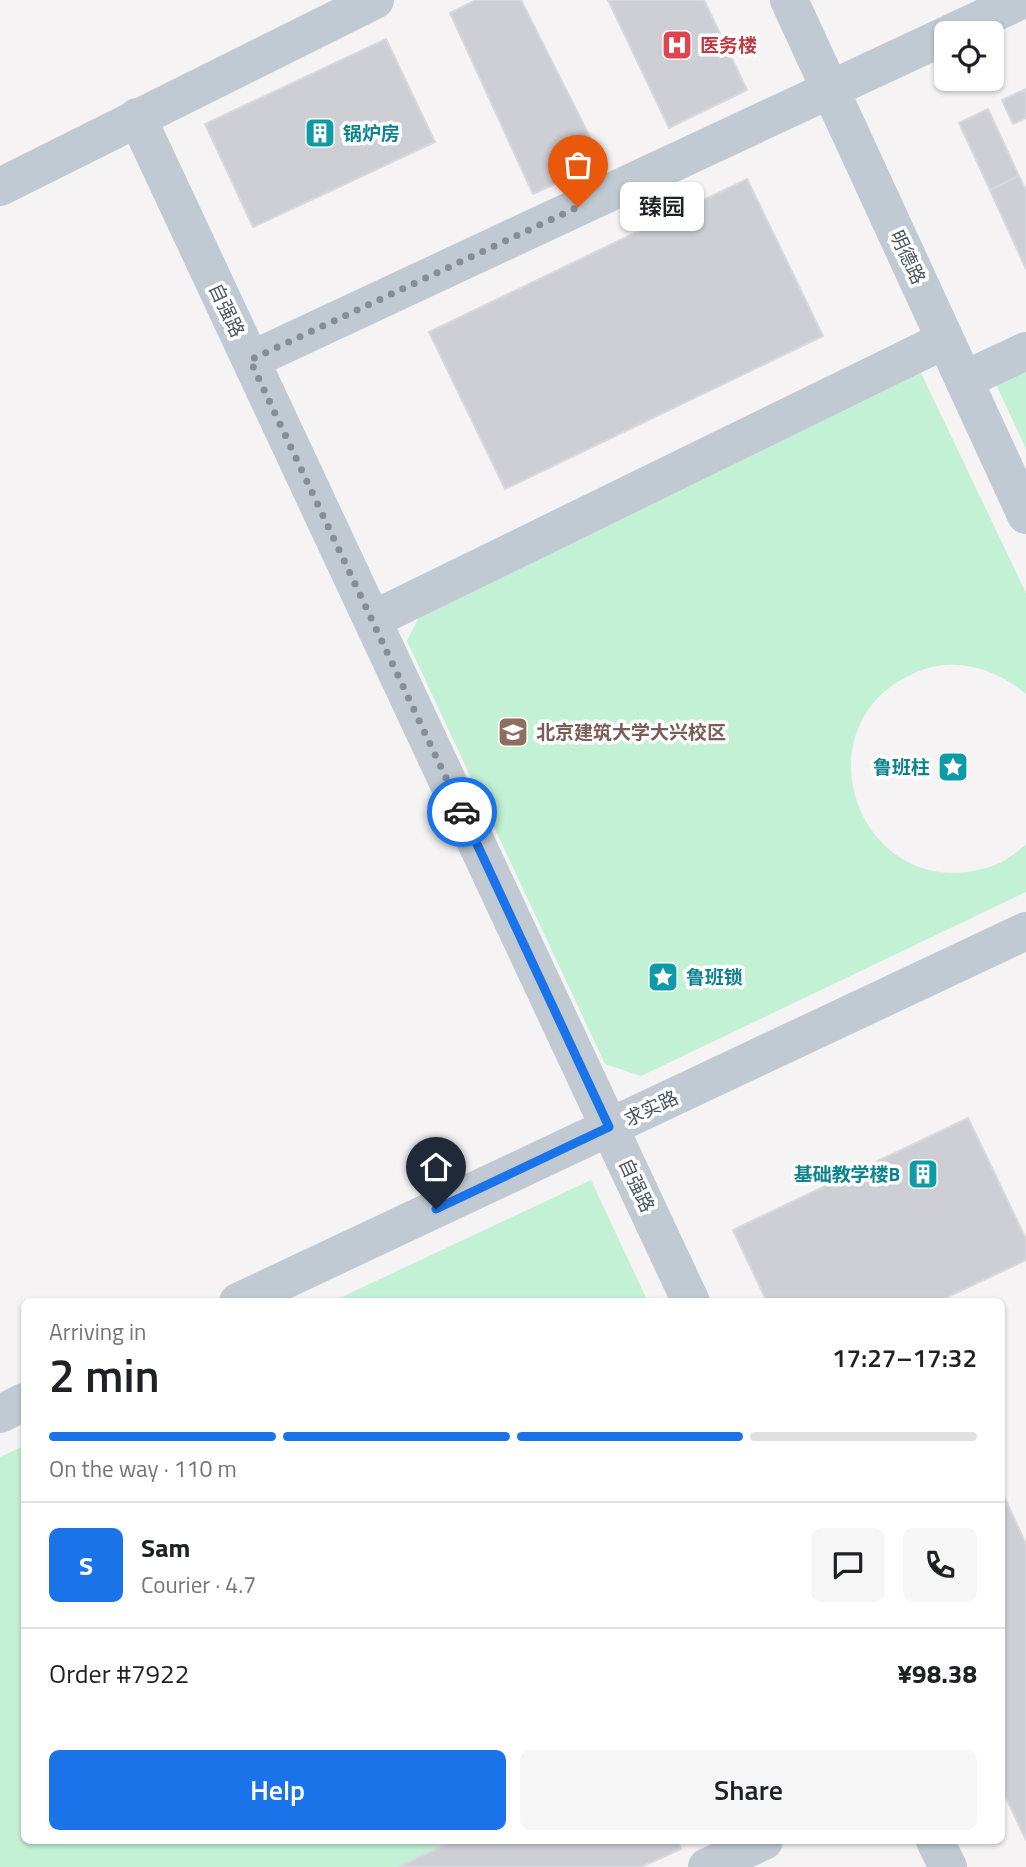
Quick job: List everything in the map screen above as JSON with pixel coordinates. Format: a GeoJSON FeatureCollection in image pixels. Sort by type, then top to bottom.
{"type":"FeatureCollection","features":[{"type":"Feature","properties":{"kind":"lane"},"geometry":{"type":"LineString","coordinates":[[0,187],[375,0]]}},
{"type":"Feature","properties":{"kind":"lane","name":"明德路"},"geometry":{"type":"LineString","coordinates":[[789,0],[1026,515]]}},
{"type":"Feature","properties":{"kind":"lane"},"geometry":{"type":"LineString","coordinates":[[977,21],[1022,0]]}},
{"type":"Feature","properties":{"kind":"lane"},"geometry":{"type":"LineString","coordinates":[[250,360],[934,41]]}},
{"type":"Feature","properties":{"kind":"lane","name":"自强路"},"geometry":{"type":"LineString","coordinates":[[137,117],[689,1298]]}},
{"type":"Feature","properties":{"kind":"lane"},"geometry":{"type":"LineString","coordinates":[[372,620],[946,340]]}},
{"type":"Feature","properties":{"kind":"lane"},"geometry":{"type":"LineString","coordinates":[[964,380],[1026,351]]}},
{"type":"Feature","properties":{"kind":"lane","name":"求实路"},"geometry":{"type":"LineString","coordinates":[[246,1298],[1026,931]]}},
{"type":"Feature","properties":{"kind":"lane"},"geometry":{"type":"LineString","coordinates":[[0,1414],[21,1404]]}},
{"type":"Feature","properties":{"kind":"lane"},"geometry":{"type":"LineString","coordinates":[[707,1867],[757,1844]]}},
{"type":"Feature","properties":{"kind":"lane"},"geometry":{"type":"LineString","coordinates":[[936,1844],[948,1867]]}},
{"type":"Feature","properties":{"kind":"green space"},"geometry":{"type":"Polygon","coordinates":[[[1026,368],[1026,449],[995,382],[1026,368]]]}},
{"type":"Feature","properties":{"kind":"green space"},"geometry":{"type":"Polygon","coordinates":[[[921,373],[1026,593],[1026,694],[990,672],[950,665],[922,670],[881,694],[858,728],[851,766],[858,804],[878,838],[908,862],[948,873],[995,865],[1026,845],[1026,892],[641,1076],[605,1064],[407,641],[420,615],[921,373]]]}},
{"type":"Feature","properties":{"kind":"green space"},"geometry":{"type":"Polygon","coordinates":[[[591,1180],[646,1298],[340,1298],[591,1180]]]}},
{"type":"Feature","properties":{"kind":"green space"},"geometry":{"type":"Polygon","coordinates":[[[21,1447],[21,1844],[447,1844],[398,1867],[0,1867],[0,1457],[21,1447]]]}},
{"type":"Feature","properties":{"kind":"building"},"geometry":{"type":"Polygon","coordinates":[[[476,0],[521,0],[603,163],[533,194],[450,13],[476,0]]]}},
{"type":"Feature","properties":{"kind":"building","name":"医务楼"},"geometry":{"type":"Polygon","coordinates":[[[608,0],[704,0],[747,90],[669,128],[608,0]]]}},
{"type":"Feature","properties":{"kind":"building","name":"锅炉房"},"geometry":{"type":"Polygon","coordinates":[[[386,39],[435,142],[253,227],[205,124],[386,39]]]}},
{"type":"Feature","properties":{"kind":"building"},"geometry":{"type":"Polygon","coordinates":[[[1026,89],[1026,118],[1013,124],[1002,100],[1026,89]]]}},
{"type":"Feature","properties":{"kind":"building"},"geometry":{"type":"Polygon","coordinates":[[[988,109],[1019,176],[990,190],[959,123],[988,109]]]}},
{"type":"Feature","properties":{"kind":"building"},"geometry":{"type":"Polygon","coordinates":[[[1019,176],[1026,190],[1026,269],[990,190],[1019,176]]]}},
{"type":"Feature","properties":{"kind":"building"},"geometry":{"type":"Polygon","coordinates":[[[747,179],[823,336],[505,489],[429,332],[747,179]]]}},
{"type":"Feature","properties":{"kind":"building","name":"基础教学楼B"},"geometry":{"type":"Polygon","coordinates":[[[968,1118],[1026,1239],[1026,1260],[945,1298],[765,1298],[733,1230],[968,1118]]]}},
{"type":"Feature","properties":{"kind":"building"},"geometry":{"type":"Polygon","coordinates":[[[1005,1499],[1026,1544],[1026,1840],[1005,1795],[1005,1499]]]}},
{"type":"Feature","properties":{"kind":"building"},"geometry":{"type":"Polygon","coordinates":[[[447,1844],[679,1844],[681,1849],[641,1867],[398,1867],[447,1844]]]}},
{"type":"Feature","properties":{"kind":"way so far"},"geometry":{"type":"LineString","coordinates":[[462,812],[250,360],[578,207]]}},
{"type":"Feature","properties":{"kind":"place","name":"医务楼"},"geometry":{"type":"Point","coordinates":[677,45]}},
{"type":"Feature","properties":{"kind":"place","name":"锅炉房"},"geometry":{"type":"Point","coordinates":[320,133]}},
{"type":"Feature","properties":{"kind":"place","name":"臻园"},"geometry":{"type":"Point","coordinates":[578,207]}},
{"type":"Feature","properties":{"kind":"place","name":"北京建筑大学大兴校区"},"geometry":{"type":"Point","coordinates":[513,732]}},
{"type":"Feature","properties":{"kind":"place","name":"鲁班柱"},"geometry":{"type":"Point","coordinates":[953,767]}},
{"type":"Feature","properties":{"kind":"place","name":"鲁班锁"},"geometry":{"type":"Point","coordinates":[663,977]}},
{"type":"Feature","properties":{"kind":"place","name":"基础教学楼B"},"geometry":{"type":"Point","coordinates":[923,1174]}},
{"type":"Feature","properties":{"kind":"route"},"geometry":{"type":"LineString","coordinates":[[436,1209],[609,1127],[462,812]]}}]}
